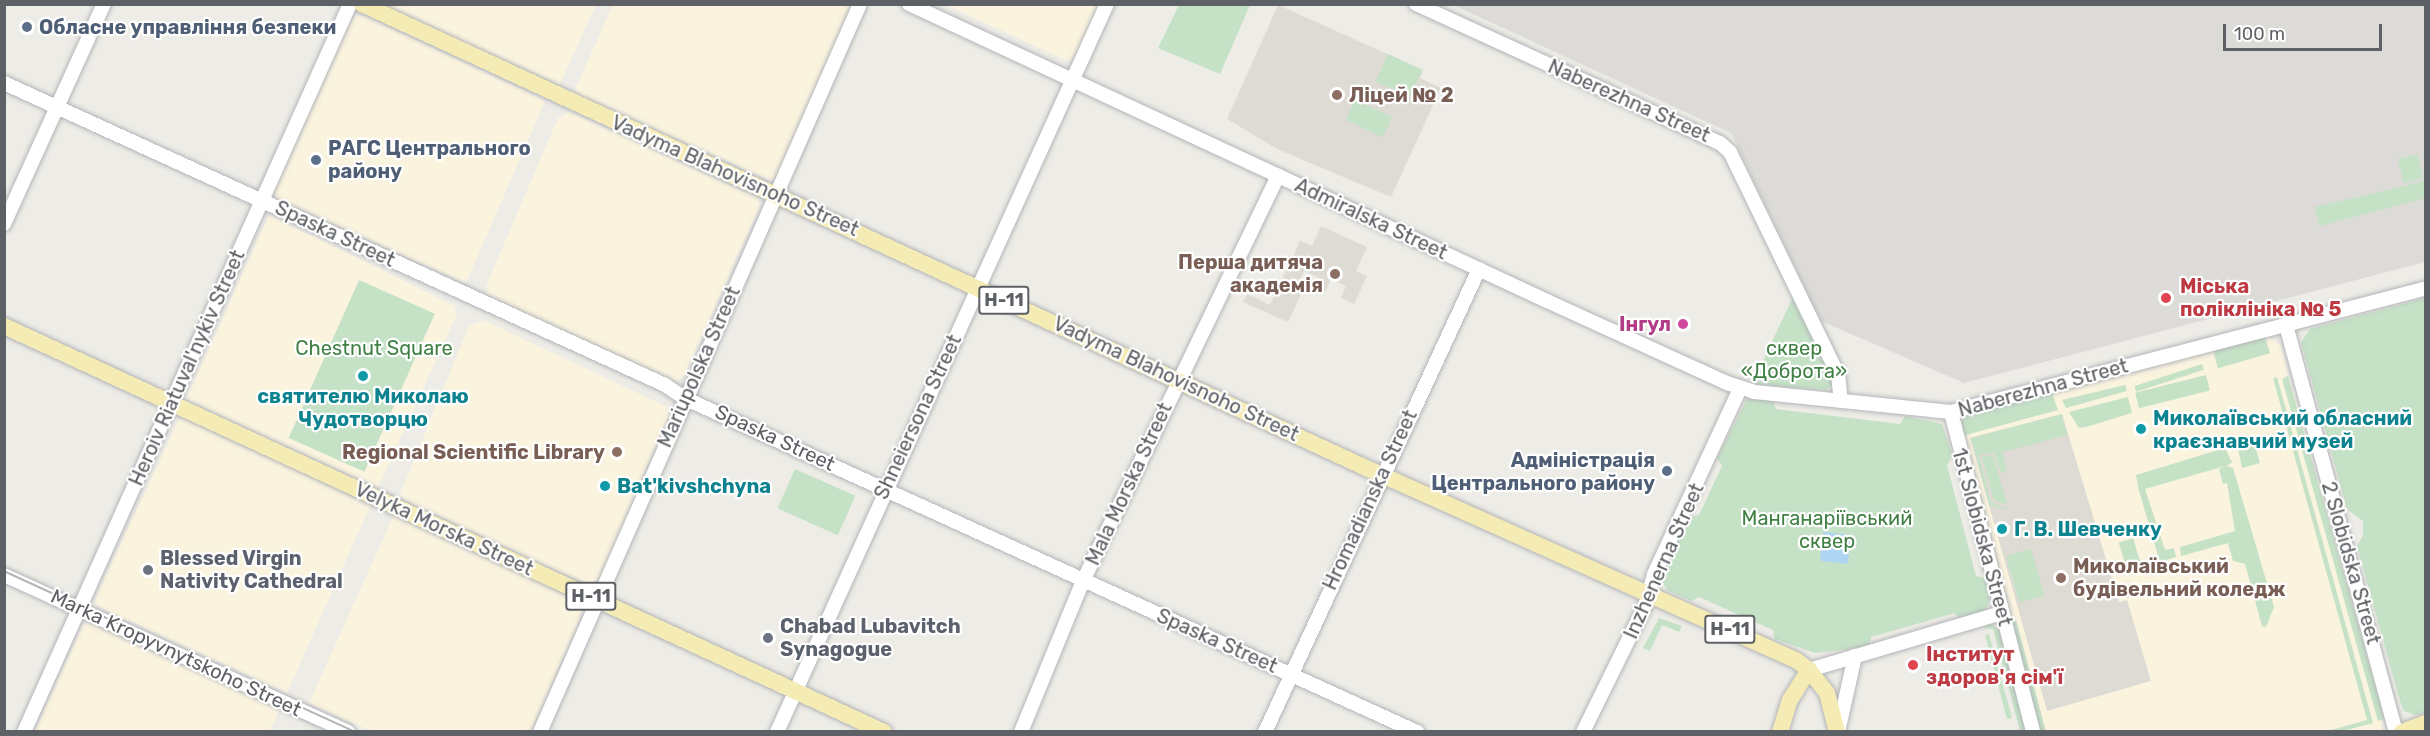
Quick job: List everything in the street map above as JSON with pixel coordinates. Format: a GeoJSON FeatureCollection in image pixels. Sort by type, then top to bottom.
{"type":"FeatureCollection","features":[{"type":"Feature","properties":{"kind":"main road","name":"Vadyma Blahovisnoho Street"},"geometry":{"type":"LineString","coordinates":[[362,4],[1382,475],[1649,592],[1796,660],[1809,670]]}},
{"type":"Feature","properties":{"kind":"main road","name":"Velyka Morska Street"},"geometry":{"type":"LineString","coordinates":[[4,326],[884,732]]}},
{"type":"Feature","properties":{"kind":"main road"},"geometry":{"type":"LineString","coordinates":[[1780,732],[1790,700],[1809,670]]}},
{"type":"Feature","properties":{"kind":"main road","name":"Н-11"},"geometry":{"type":"LineString","coordinates":[[1809,670],[1832,702],[1838,732]]}},
{"type":"Feature","properties":{"kind":"main road"},"geometry":{"type":"LineString","coordinates":[[2402,732],[2426,723]]}},
{"type":"Feature","properties":{"kind":"street"},"geometry":{"type":"LineString","coordinates":[[4,224],[55,107],[104,4]]}},
{"type":"Feature","properties":{"kind":"street","name":"Heroiv Riatuval'nykiv Street"},"geometry":{"type":"LineString","coordinates":[[24,732],[174,405],[261,200],[350,4]]}},
{"type":"Feature","properties":{"kind":"street","name":"Mariupolska Street"},"geometry":{"type":"LineString","coordinates":[[540,732],[599,600],[684,398],[777,195],[860,4]]}},
{"type":"Feature","properties":{"kind":"street","name":"Admiralska Street"},"geometry":{"type":"LineString","coordinates":[[909,4],[1740,389],[1841,401]]}},
{"type":"Feature","properties":{"kind":"street","name":"Shneiersona Street"},"geometry":{"type":"LineString","coordinates":[[777,732],[885,489],[1107,4]]}},
{"type":"Feature","properties":{"kind":"street","name":"Naberezhna Street"},"geometry":{"type":"LineString","coordinates":[[1416,4],[1720,142],[1730,152],[1838,374],[1841,401],[1951,412],[2426,288]]}},
{"type":"Feature","properties":{"kind":"street","name":"Spaska Street"},"geometry":{"type":"LineString","coordinates":[[4,83],[666,385],[684,398],[1417,732]]}},
{"type":"Feature","properties":{"kind":"street","name":"Mala Morska Street"},"geometry":{"type":"LineString","coordinates":[[1021,732],[1083,581],[1278,175]]}},
{"type":"Feature","properties":{"kind":"street","name":"Hromadianska Street"},"geometry":{"type":"LineString","coordinates":[[1264,732],[1479,269]]}},
{"type":"Feature","properties":{"kind":"street","name":"2 Slobidska Street"},"geometry":{"type":"LineString","coordinates":[[2286,325],[2396,732]]}},
{"type":"Feature","properties":{"kind":"street","name":"Inzhenerna Street"},"geometry":{"type":"LineString","coordinates":[[1583,732],[1740,389]]}},
{"type":"Feature","properties":{"kind":"street","name":"1st Slobidska Street"},"geometry":{"type":"LineString","coordinates":[[1951,412],[2033,732]]}},
{"type":"Feature","properties":{"kind":"street","name":"Marka Kropyvnytskoho Street"},"geometry":{"type":"LineString","coordinates":[[4,574],[348,732]]}},
{"type":"Feature","properties":{"kind":"street"},"geometry":{"type":"LineString","coordinates":[[1809,670],[2001,613]]}},
{"type":"Feature","properties":{"kind":"street"},"geometry":{"type":"LineString","coordinates":[[1838,732],[1855,656]]}},
{"type":"Feature","properties":{"kind":"shaded area"},"geometry":{"type":"Polygon","coordinates":[[[381,5],[596,5],[559,86],[381,5]]]}},
{"type":"Feature","properties":{"kind":"shaded area"},"geometry":{"type":"Polygon","coordinates":[[[613,5],[854,5],[780,173],[770,180],[576,95],[575,89],[613,5]]]}},
{"type":"Feature","properties":{"kind":"shaded area"},"geometry":{"type":"Polygon","coordinates":[[[946,5],[1102,5],[1078,56],[1068,61],[946,5]]]}},
{"type":"Feature","properties":{"kind":"shaded area","name":"Ліцей № 2"},"geometry":{"type":"Polygon","coordinates":[[[1278,5],[1423,70],[1420,78],[1441,88],[1391,197],[1277,149],[1227,119],[1278,5]]]}},
{"type":"Feature","properties":{"kind":"shaded area"},"geometry":{"type":"Polygon","coordinates":[[[1453,5],[2425,5],[2425,262],[1964,383],[1821,321],[1731,133],[1453,5]]]}},
{"type":"Feature","properties":{"kind":"shaded area"},"geometry":{"type":"Polygon","coordinates":[[[356,16],[365,16],[545,101],[466,283],[278,200],[273,194],[350,22],[356,16]]]}},
{"type":"Feature","properties":{"kind":"shaded area"},"geometry":{"type":"Polygon","coordinates":[[[569,112],[758,198],[760,206],[684,375],[679,380],[668,381],[487,295],[487,284],[558,118],[569,112]]]}},
{"type":"Feature","properties":{"kind":"shaded area"},"geometry":{"type":"Polygon","coordinates":[[[269,215],[455,306],[456,316],[378,488],[186,400],[269,215]]]}},
{"type":"Feature","properties":{"kind":"shaded area","name":"Перша дитяча академія"},"geometry":{"type":"Polygon","coordinates":[[[1321,226],[1367,247],[1356,271],[1367,276],[1354,304],[1341,298],[1346,286],[1331,279],[1325,292],[1315,288],[1320,278],[1304,271],[1296,289],[1302,292],[1288,322],[1243,302],[1247,294],[1270,305],[1300,241],[1312,246],[1321,226]]]}},
{"type":"Feature","properties":{"kind":"shaded area"},"geometry":{"type":"Polygon","coordinates":[[[483,320],[667,407],[669,416],[599,580],[585,583],[577,580],[407,502],[400,494],[469,326],[483,320]]]}},
{"type":"Feature","properties":{"kind":"shaded area"},"geometry":{"type":"Polygon","coordinates":[[[2268,336],[2280,345],[2382,709],[2382,730],[2040,731],[1960,423],[1967,416],[2268,336]]]}},
{"type":"Feature","properties":{"kind":"shaded area","name":"Миколаївський будівельний коледж"},"geometry":{"type":"Polygon","coordinates":[[[2062,414],[2119,602],[2127,600],[2151,681],[2047,711],[1970,438],[2062,414]]]}},
{"type":"Feature","properties":{"kind":"shaded area"},"geometry":{"type":"Polygon","coordinates":[[[180,417],[371,504],[287,693],[95,605],[95,599],[180,417]]]}},
{"type":"Feature","properties":{"kind":"shaded area"},"geometry":{"type":"Polygon","coordinates":[[[394,515],[575,598],[581,606],[579,621],[531,731],[371,731],[309,703],[394,515]]]}},
{"type":"Feature","properties":{"kind":"shaded area"},"geometry":{"type":"Polygon","coordinates":[[[88,622],[280,709],[270,731],[35,731],[82,627],[88,622]]]}},
{"type":"Feature","properties":{"kind":"green space"},"geometry":{"type":"Polygon","coordinates":[[[1179,5],[1250,5],[1220,74],[1158,48],[1179,5]]]}},
{"type":"Feature","properties":{"kind":"green space"},"geometry":{"type":"Polygon","coordinates":[[[1388,54],[1422,70],[1410,97],[1375,81],[1388,54]]]}},
{"type":"Feature","properties":{"kind":"green space"},"geometry":{"type":"Polygon","coordinates":[[[1355,100],[1392,117],[1383,137],[1346,120],[1355,100]]]}},
{"type":"Feature","properties":{"kind":"green space"},"geometry":{"type":"Polygon","coordinates":[[[2417,154],[2423,178],[2404,183],[2398,159],[2417,154]]]}},
{"type":"Feature","properties":{"kind":"green space"},"geometry":{"type":"Polygon","coordinates":[[[2425,181],[2425,198],[2320,226],[2315,207],[2425,181]]]}},
{"type":"Feature","properties":{"kind":"green space","name":"Chestnut Square"},"geometry":{"type":"Polygon","coordinates":[[[359,280],[435,314],[364,472],[289,438],[359,280]]]}},
{"type":"Feature","properties":{"kind":"green space","name":"сквер «Доброта»"},"geometry":{"type":"Polygon","coordinates":[[[1793,297],[1832,375],[1833,384],[1826,390],[1752,384],[1793,297]]]}},
{"type":"Feature","properties":{"kind":"green space"},"geometry":{"type":"Polygon","coordinates":[[[2425,298],[2426,713],[2415,715],[2404,711],[2400,701],[2357,546],[2363,535],[2363,521],[2347,509],[2301,342],[2310,329],[2425,298]]]}},
{"type":"Feature","properties":{"kind":"green space"},"geometry":{"type":"Polygon","coordinates":[[[2265,336],[2270,353],[2218,368],[2213,351],[2265,336]]]}},
{"type":"Feature","properties":{"kind":"green space"},"geometry":{"type":"Polygon","coordinates":[[[2202,364],[2204,370],[2136,392],[2134,386],[2202,364]]]}},
{"type":"Feature","properties":{"kind":"green space"},"geometry":{"type":"Polygon","coordinates":[[[2206,375],[2210,391],[2139,408],[2135,393],[2206,375]]]}},
{"type":"Feature","properties":{"kind":"green space"},"geometry":{"type":"Polygon","coordinates":[[[2288,376],[2382,709],[2384,719],[2378,721],[2282,379],[2288,376]]]}},
{"type":"Feature","properties":{"kind":"green space"},"geometry":{"type":"Polygon","coordinates":[[[2277,377],[2373,723],[2343,731],[2328,731],[2367,720],[2273,378],[2277,377]]]}},
{"type":"Feature","properties":{"kind":"green space"},"geometry":{"type":"Polygon","coordinates":[[[2125,385],[2127,391],[2066,408],[2062,400],[2125,385]]]}},
{"type":"Feature","properties":{"kind":"green space"},"geometry":{"type":"Polygon","coordinates":[[[2052,393],[2058,410],[1962,436],[1960,423],[1967,416],[2052,393]]]}},
{"type":"Feature","properties":{"kind":"green space"},"geometry":{"type":"Polygon","coordinates":[[[2128,397],[2132,413],[2086,427],[2079,428],[2069,412],[2128,397]]]}},
{"type":"Feature","properties":{"kind":"green space","name":"Манганаріївський сквер"},"geometry":{"type":"Polygon","coordinates":[[[1747,399],[1773,400],[1776,409],[1900,424],[1905,416],[1942,424],[1953,456],[1947,465],[1976,576],[1985,578],[1990,600],[1985,612],[1960,620],[1955,613],[1871,637],[1869,647],[1815,653],[1774,639],[1773,630],[1699,597],[1691,601],[1667,590],[1661,579],[1664,569],[1690,517],[1699,515],[1722,466],[1717,458],[1747,399]]]}},
{"type":"Feature","properties":{"kind":"green space"},"geometry":{"type":"Polygon","coordinates":[[[2062,414],[2067,435],[2002,452],[2007,471],[2001,473],[1994,453],[1979,455],[1991,502],[2009,510],[1990,506],[1971,438],[2062,414]]]}},
{"type":"Feature","properties":{"kind":"green space"},"geometry":{"type":"Polygon","coordinates":[[[2252,435],[2260,463],[2242,468],[2237,444],[2252,435]]]}},
{"type":"Feature","properties":{"kind":"green space"},"geometry":{"type":"Polygon","coordinates":[[[2225,448],[2232,462],[2227,466],[2233,468],[2274,607],[2266,627],[2262,626],[2245,564],[2233,561],[2228,543],[2181,556],[2180,547],[2235,531],[2227,483],[2223,484],[2219,469],[2225,466],[2145,489],[2165,550],[2174,548],[2176,557],[2160,562],[2139,491],[2136,475],[2225,448]]]}},
{"type":"Feature","properties":{"kind":"green space"},"geometry":{"type":"Polygon","coordinates":[[[1993,456],[2007,504],[1994,501],[1982,457],[1993,456]]]}},
{"type":"Feature","properties":{"kind":"green space"},"geometry":{"type":"Polygon","coordinates":[[[795,469],[855,496],[838,535],[778,508],[795,469]]]}},
{"type":"Feature","properties":{"kind":"green space"},"geometry":{"type":"Polygon","coordinates":[[[2133,538],[2143,571],[2129,575],[2119,542],[2133,538]]]}},
{"type":"Feature","properties":{"kind":"green space"},"geometry":{"type":"Polygon","coordinates":[[[2031,549],[2044,595],[2019,602],[2006,556],[2031,549]]]}},
{"type":"Feature","properties":{"kind":"green space"},"geometry":{"type":"Polygon","coordinates":[[[1659,618],[1682,626],[1679,632],[1662,625],[1650,651],[1643,648],[1659,618]]]}},
{"type":"Feature","properties":{"kind":"green space"},"geometry":{"type":"Polygon","coordinates":[[[2016,620],[2046,731],[2041,732],[2011,621],[2016,620]]]}},
{"type":"Feature","properties":{"kind":"green space"},"geometry":{"type":"Polygon","coordinates":[[[1990,623],[1999,629],[2026,731],[2020,731],[1993,629],[1983,628],[1990,623]]]}},
{"type":"Feature","properties":{"kind":"green space"},"geometry":{"type":"Polygon","coordinates":[[[1989,634],[2012,718],[2007,719],[1985,635],[1989,634]]]}},
{"type":"Feature","properties":{"kind":"water"},"geometry":{"type":"Polygon","coordinates":[[[1823,532],[1851,535],[1848,564],[1820,561],[1823,532]]]}},
{"type":"Feature","properties":{"kind":"tram line"},"geometry":{"type":"LineString","coordinates":[[4,571],[355,732]]}},
{"type":"Feature","properties":{"kind":"place","name":"Обласне управління безпеки"},"geometry":{"type":"Point","coordinates":[27,27]}},
{"type":"Feature","properties":{"kind":"place","name":"Ліцей № 2"},"geometry":{"type":"Point","coordinates":[1337,95]}},
{"type":"Feature","properties":{"kind":"place","name":"РАГС Центрального району"},"geometry":{"type":"Point","coordinates":[316,160]}},
{"type":"Feature","properties":{"kind":"place","name":"Перша дитяча академія"},"geometry":{"type":"Point","coordinates":[1335,274]}},
{"type":"Feature","properties":{"kind":"place","name":"Міська поліклініка № 5"},"geometry":{"type":"Point","coordinates":[2166,298]}},
{"type":"Feature","properties":{"kind":"place","name":"Інгул"},"geometry":{"type":"Point","coordinates":[1683,324]}},
{"type":"Feature","properties":{"kind":"place","name":"святителю Миколаю Чудотворцю"},"geometry":{"type":"Point","coordinates":[363,376]}},
{"type":"Feature","properties":{"kind":"place","name":"Миколаївський обласний краєзнавчий музей"},"geometry":{"type":"Point","coordinates":[2141,429]}},
{"type":"Feature","properties":{"kind":"place","name":"Regional Scientific Library"},"geometry":{"type":"Point","coordinates":[617,452]}},
{"type":"Feature","properties":{"kind":"place","name":"Адміністрація Центрального району"},"geometry":{"type":"Point","coordinates":[1667,471]}},
{"type":"Feature","properties":{"kind":"place","name":"Bat'kivshchyna"},"geometry":{"type":"Point","coordinates":[605,486]}},
{"type":"Feature","properties":{"kind":"place","name":"Г. В. Шевченку"},"geometry":{"type":"Point","coordinates":[2002,529]}},
{"type":"Feature","properties":{"kind":"place","name":"Blessed Virgin Nativity Cathedral"},"geometry":{"type":"Point","coordinates":[148,570]}},
{"type":"Feature","properties":{"kind":"place","name":"Миколаївський будівельний коледж"},"geometry":{"type":"Point","coordinates":[2061,578]}},
{"type":"Feature","properties":{"kind":"place","name":"Chabad Lubavitch Synagogue"},"geometry":{"type":"Point","coordinates":[768,638]}},
{"type":"Feature","properties":{"kind":"place","name":"Інститут здоров'я сім'ї"},"geometry":{"type":"Point","coordinates":[1913,665]}}]}
